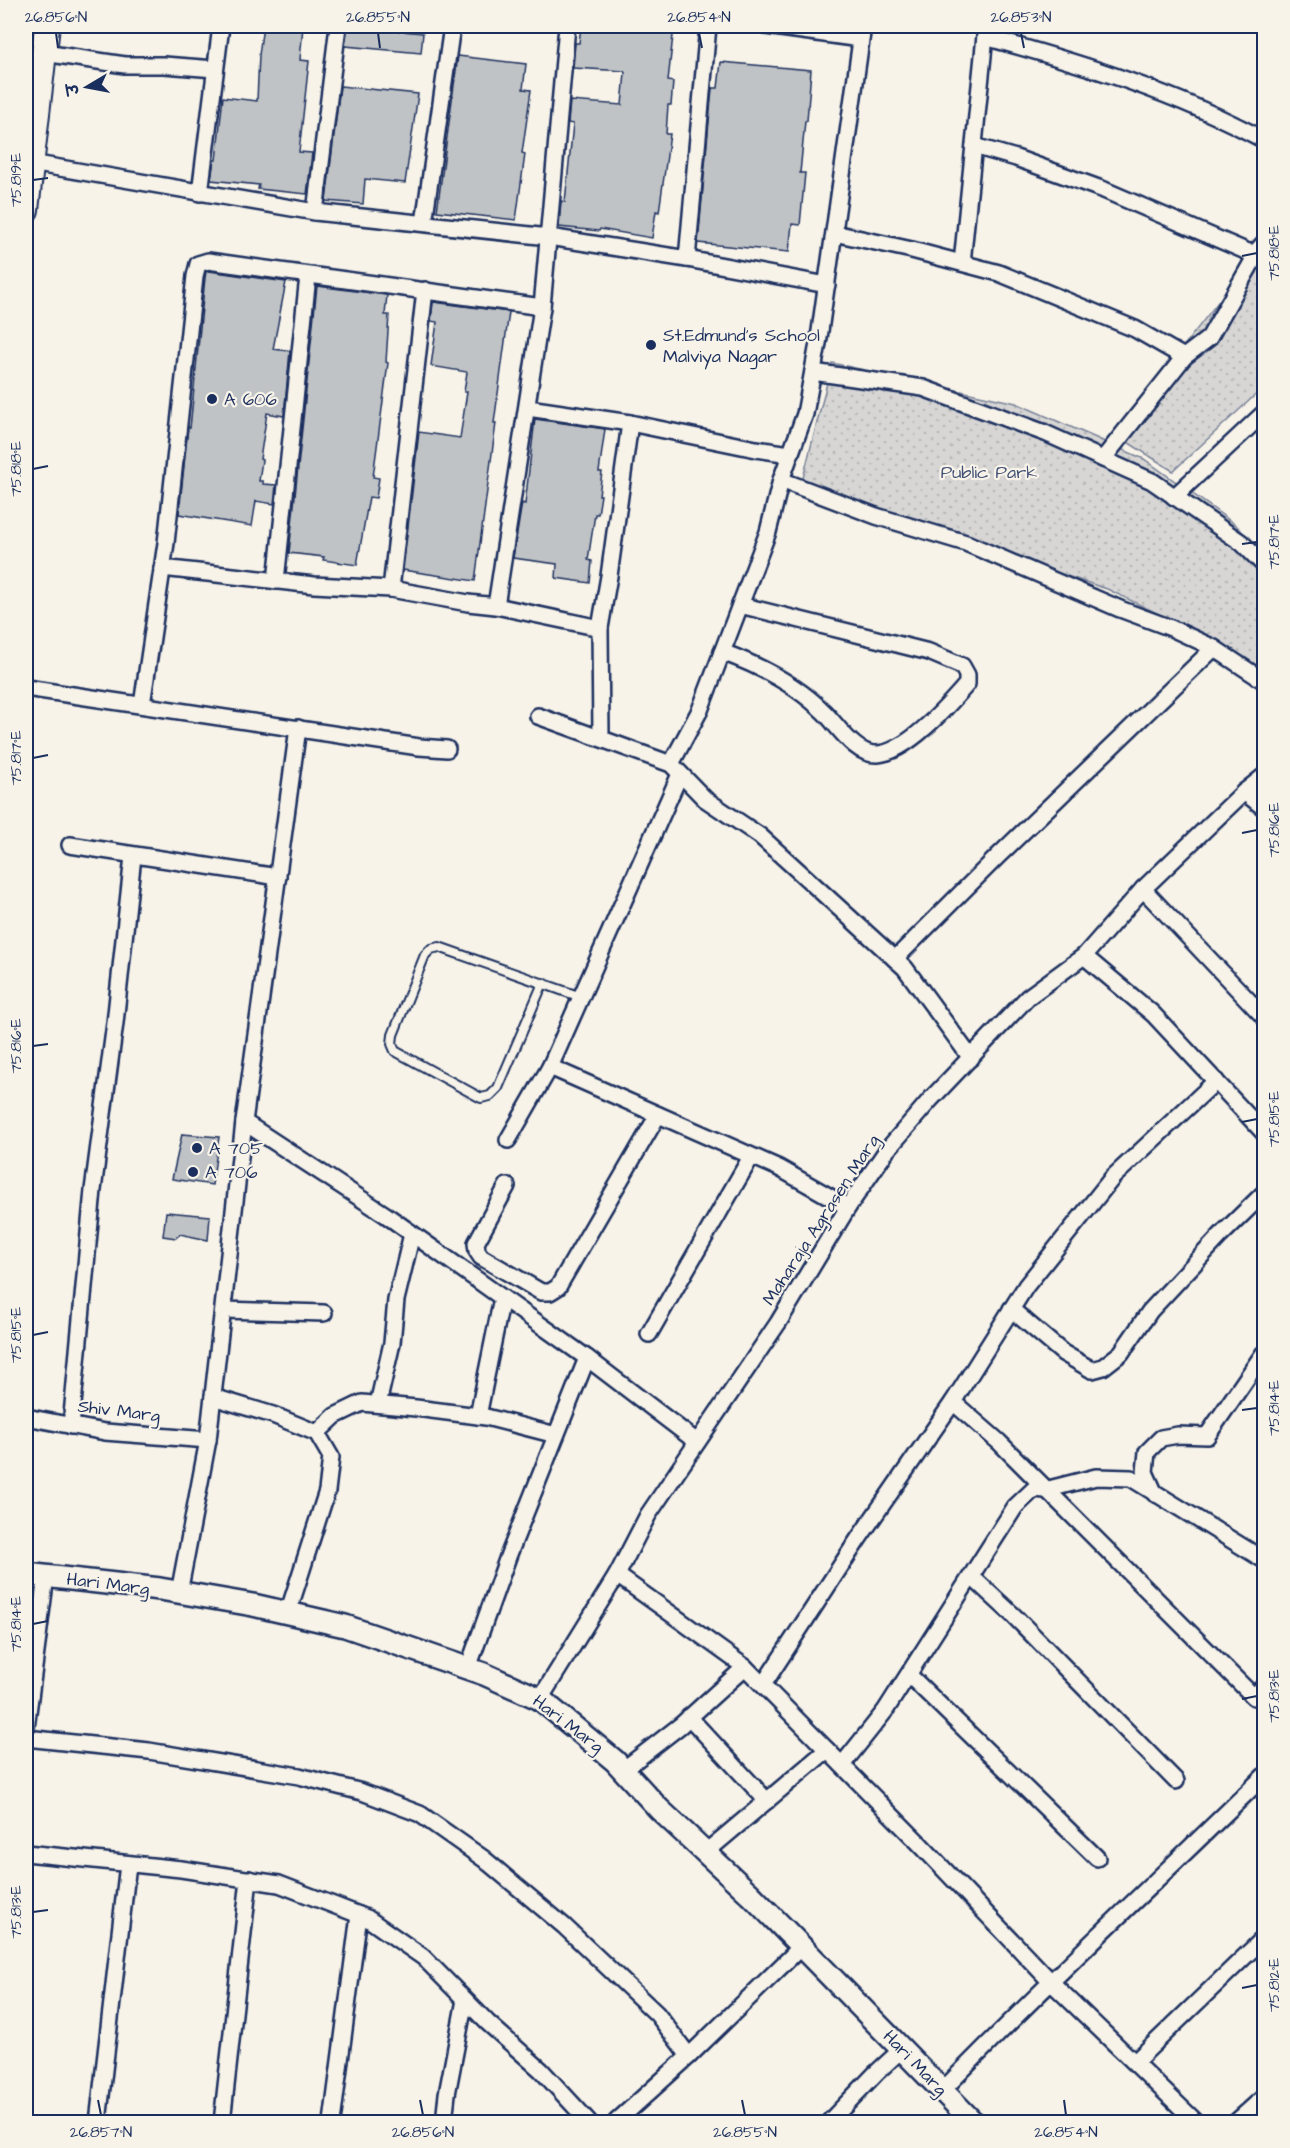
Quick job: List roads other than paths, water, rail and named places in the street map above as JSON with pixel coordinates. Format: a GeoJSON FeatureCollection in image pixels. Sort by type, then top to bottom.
{"type":"FeatureCollection","features":[{"type":"Feature","properties":{"kind":"main road"},"geometry":{"type":"LineString","coordinates":[[26,210],[47,26]]}},
{"type":"Feature","properties":{"kind":"street"},"geometry":{"type":"LineString","coordinates":[[200,193],[221,26]]}},
{"type":"Feature","properties":{"kind":"street"},"geometry":{"type":"LineString","coordinates":[[315,212],[338,26]]}},
{"type":"Feature","properties":{"kind":"street"},"geometry":{"type":"LineString","coordinates":[[424,223],[452,26]]}},
{"type":"Feature","properties":{"kind":"street"},"geometry":{"type":"LineString","coordinates":[[496,606],[542,307],[567,26]]}},
{"type":"Feature","properties":{"kind":"street"},"geometry":{"type":"LineString","coordinates":[[687,259],[708,26]]}},
{"type":"Feature","properties":{"kind":"street"},"geometry":{"type":"LineString","coordinates":[[508,1140],[550,1067],[700,710],[768,532],[781,480],[805,414],[834,233],[862,32],[766,26]]}},
{"type":"Feature","properties":{"kind":"street"},"geometry":{"type":"LineString","coordinates":[[962,263],[986,31],[1147,88],[1227,120],[1264,140]]}},
{"type":"Feature","properties":{"kind":"street"},"geometry":{"type":"LineString","coordinates":[[44,53],[125,65],[215,69]]}},
{"type":"Feature","properties":{"kind":"street"},"geometry":{"type":"LineString","coordinates":[[974,146],[1016,158],[1104,190],[1239,249],[1248,252],[1260,248]]}},
{"type":"Feature","properties":{"kind":"street"},"geometry":{"type":"LineString","coordinates":[[31,163],[315,212],[549,237],[687,259],[826,285]]}},
{"type":"Feature","properties":{"kind":"street"},"geometry":{"type":"LineString","coordinates":[[834,233],[912,250],[999,273],[1135,329],[1184,357]]}},
{"type":"Feature","properties":{"kind":"street"},"geometry":{"type":"LineString","coordinates":[[1103,459],[1184,357],[1209,338],[1260,248]]}},
{"type":"Feature","properties":{"kind":"street"},"geometry":{"type":"LineString","coordinates":[[142,705],[162,568],[198,264],[208,261],[542,307]]}},
{"type":"Feature","properties":{"kind":"street"},"geometry":{"type":"LineString","coordinates":[[276,581],[308,276]]}},
{"type":"Feature","properties":{"kind":"street"},"geometry":{"type":"LineString","coordinates":[[391,588],[425,290]]}},
{"type":"Feature","properties":{"kind":"street"},"geometry":{"type":"LineString","coordinates":[[813,372],[923,388],[1045,433],[1152,481],[1242,543],[1264,565]]}},
{"type":"Feature","properties":{"kind":"street"},"geometry":{"type":"LineString","coordinates":[[528,408],[630,423],[790,454]]}},
{"type":"Feature","properties":{"kind":"street"},"geometry":{"type":"LineString","coordinates":[[1174,497],[1264,413]]}},
{"type":"Feature","properties":{"kind":"street"},"geometry":{"type":"LineString","coordinates":[[601,737],[600,628],[630,423]]}},
{"type":"Feature","properties":{"kind":"street"},"geometry":{"type":"LineString","coordinates":[[781,480],[876,516],[966,543],[1120,609],[1171,628],[1214,648],[1264,681]]}},
{"type":"Feature","properties":{"kind":"street"},"geometry":{"type":"LineString","coordinates":[[162,568],[276,581],[391,588],[496,606],[600,628]]}},
{"type":"Feature","properties":{"kind":"street"},"geometry":{"type":"LineString","coordinates":[[722,652],[754,664],[777,677],[822,710],[860,749],[877,754],[902,746],[967,684],[967,675],[962,666],[929,652],[740,605]]}},
{"type":"Feature","properties":{"kind":"street"},"geometry":{"type":"LineString","coordinates":[[895,959],[1006,848],[1214,648]]}},
{"type":"Feature","properties":{"kind":"street"},"geometry":{"type":"LineString","coordinates":[[26,688],[419,747],[447,749]]}},
{"type":"Feature","properties":{"kind":"street"},"geometry":{"type":"LineString","coordinates":[[538,716],[601,737],[675,769],[705,799],[760,836],[905,968],[971,1058]]}},
{"type":"Feature","properties":{"kind":"street"},"geometry":{"type":"LineString","coordinates":[[180,1593],[208,1440],[244,1122],[298,729]]}},
{"type":"Feature","properties":{"kind":"street","name":"Maharaja Agrasen Marg"},"geometry":{"type":"LineString","coordinates":[[540,1699],[617,1575],[648,1515],[778,1323],[848,1207],[887,1150],[930,1100],[1028,997],[1084,956],[1143,889],[1244,792],[1264,776]]}},
{"type":"Feature","properties":{"kind":"street"},"geometry":{"type":"LineString","coordinates":[[1244,792],[1264,808]]}},
{"type":"Feature","properties":{"kind":"street"},"geometry":{"type":"LineString","coordinates":[[70,845],[278,877]]}},
{"type":"Feature","properties":{"kind":"street"},"geometry":{"type":"LineString","coordinates":[[71,1426],[93,1190],[115,1023],[133,856]]}},
{"type":"Feature","properties":{"kind":"street"},"geometry":{"type":"LineString","coordinates":[[1143,889],[1264,1017]]}},
{"type":"Feature","properties":{"kind":"street"},"geometry":{"type":"LineString","coordinates":[[1084,956],[1153,1014],[1264,1133]]}},
{"type":"Feature","properties":{"kind":"street"},"geometry":{"type":"LineString","coordinates":[[550,1067],[779,1168],[848,1207]]}},
{"type":"Feature","properties":{"kind":"street"},"geometry":{"type":"LineString","coordinates":[[763,1685],[859,1538],[953,1402],[1026,1286],[1113,1177],[1216,1081]]}},
{"type":"Feature","properties":{"kind":"street"},"geometry":{"type":"LineString","coordinates":[[507,1186],[476,1244],[477,1251],[481,1257],[541,1292],[550,1292],[558,1287],[658,1115]]}},
{"type":"Feature","properties":{"kind":"street"},"geometry":{"type":"LineString","coordinates":[[244,1122],[412,1234],[587,1358],[697,1442]]}},
{"type":"Feature","properties":{"kind":"street"},"geometry":{"type":"LineString","coordinates":[[649,1334],[751,1157]]}},
{"type":"Feature","properties":{"kind":"street"},"geometry":{"type":"LineString","coordinates":[[1011,1309],[1064,1353],[1092,1370],[1103,1367],[1121,1353],[1150,1311],[1204,1252],[1264,1193]]}},
{"type":"Feature","properties":{"kind":"street"},"geometry":{"type":"LineString","coordinates":[[378,1404],[392,1343],[396,1300],[412,1234]]}},
{"type":"Feature","properties":{"kind":"street"},"geometry":{"type":"LineString","coordinates":[[478,1416],[502,1298]]}},
{"type":"Feature","properties":{"kind":"street"},"geometry":{"type":"LineString","coordinates":[[224,1310],[324,1313]]}},
{"type":"Feature","properties":{"kind":"street"},"geometry":{"type":"LineString","coordinates":[[1155,1494],[1144,1472],[1147,1452],[1161,1438],[1178,1435],[1207,1436],[1264,1353]]}},
{"type":"Feature","properties":{"kind":"street"},"geometry":{"type":"LineString","coordinates":[[468,1668],[587,1358]]}},
{"type":"Feature","properties":{"kind":"street"},"geometry":{"type":"LineString","coordinates":[[213,1397],[273,1415],[317,1433],[331,1457],[327,1491],[288,1613]]}},
{"type":"Feature","properties":{"kind":"street"},"geometry":{"type":"LineString","coordinates":[[953,1402],[999,1442],[1254,1697],[1264,1686]]}},
{"type":"Feature","properties":{"kind":"street"},"geometry":{"type":"LineString","coordinates":[[317,1433],[335,1416],[362,1403],[478,1416],[556,1435]]}},
{"type":"Feature","properties":{"kind":"street","name":"Shiv Marg"},"geometry":{"type":"LineString","coordinates":[[26,1417],[105,1432],[208,1440]]}},
{"type":"Feature","properties":{"kind":"street"},"geometry":{"type":"LineString","coordinates":[[842,1765],[885,1711],[1015,1507],[1034,1489],[1045,1490],[1096,1477],[1131,1478],[1264,1560]]}},
{"type":"Feature","properties":{"kind":"street"},"geometry":{"type":"LineString","coordinates":[[26,1728],[36,1575]]}},
{"type":"Feature","properties":{"kind":"street","name":"Hari Marg"},"geometry":{"type":"LineString","coordinates":[[36,1575],[180,1593],[345,1626],[468,1668],[540,1699],[623,1770],[659,1809],[801,1946],[973,2122]]}},
{"type":"Feature","properties":{"kind":"street"},"geometry":{"type":"LineString","coordinates":[[617,1575],[744,1667],[918,1842],[1052,1983],[1196,2122]]}},
{"type":"Feature","properties":{"kind":"street"},"geometry":{"type":"LineString","coordinates":[[972,1577],[1014,1616],[1176,1781]]}},
{"type":"Feature","properties":{"kind":"street"},"geometry":{"type":"LineString","coordinates":[[623,1770],[689,1718],[744,1667]]}},
{"type":"Feature","properties":{"kind":"street"},"geometry":{"type":"LineString","coordinates":[[909,1675],[1097,1858]]}},
{"type":"Feature","properties":{"kind":"street"},"geometry":{"type":"LineString","coordinates":[[689,1718],[767,1801]]}},
{"type":"Feature","properties":{"kind":"street"},"geometry":{"type":"LineString","coordinates":[[26,1738],[149,1751],[299,1776],[362,1792],[420,1814],[484,1859],[564,1926],[657,2014],[689,2056]]}},
{"type":"Feature","properties":{"kind":"street"},"geometry":{"type":"LineString","coordinates":[[706,1852],[827,1750]]}},
{"type":"Feature","properties":{"kind":"street"},"geometry":{"type":"LineString","coordinates":[[942,2091],[1005,2025],[1052,1983],[1264,1776]]}},
{"type":"Feature","properties":{"kind":"street"},"geometry":{"type":"LineString","coordinates":[[26,1853],[181,1869],[279,1884],[367,1918],[423,1958],[541,2070],[589,2122]]}},
{"type":"Feature","properties":{"kind":"street"},"geometry":{"type":"LineString","coordinates":[[98,2122],[129,1864]]}},
{"type":"Feature","properties":{"kind":"street"},"geometry":{"type":"LineString","coordinates":[[222,2122],[249,1879]]}},
{"type":"Feature","properties":{"kind":"street"},"geometry":{"type":"LineString","coordinates":[[332,2122],[358,1915]]}},
{"type":"Feature","properties":{"kind":"street"},"geometry":{"type":"LineString","coordinates":[[1135,2062],[1264,1938]]}},
{"type":"Feature","properties":{"kind":"street"},"geometry":{"type":"LineString","coordinates":[[616,2122],[689,2056],[801,1946]]}},
{"type":"Feature","properties":{"kind":"street"},"geometry":{"type":"LineString","coordinates":[[444,2122],[465,2000]]}},
{"type":"Feature","properties":{"kind":"street"},"geometry":{"type":"LineString","coordinates":[[829,2122],[876,2073],[902,2050]]}},
{"type":"Feature","properties":{"kind":"street"},"geometry":{"type":"LineString","coordinates":[[1236,2122],[1264,2097]]}},
{"type":"Feature","properties":{"kind":"lane"},"geometry":{"type":"LineString","coordinates":[[543,984],[498,1088],[490,1096],[481,1098],[395,1051],[392,1044],[393,1035],[425,955],[431,949],[439,947],[581,997]]}},
{"type":"Feature","properties":{"kind":"place","name":"St.Edmund’s School Malviya Nagar"},"geometry":{"type":"Point","coordinates":[651,345]}},
{"type":"Feature","properties":{"kind":"place","name":"A 606"},"geometry":{"type":"Point","coordinates":[212,399]}},
{"type":"Feature","properties":{"kind":"place","name":"A 705"},"geometry":{"type":"Point","coordinates":[197,1148]}},
{"type":"Feature","properties":{"kind":"place","name":"A 706"},"geometry":{"type":"Point","coordinates":[193,1172]}},
{"type":"Feature","properties":{"kind":"park label","name":"Public Park"},"geometry":{"type":"Point","coordinates":[989,472]}}]}
